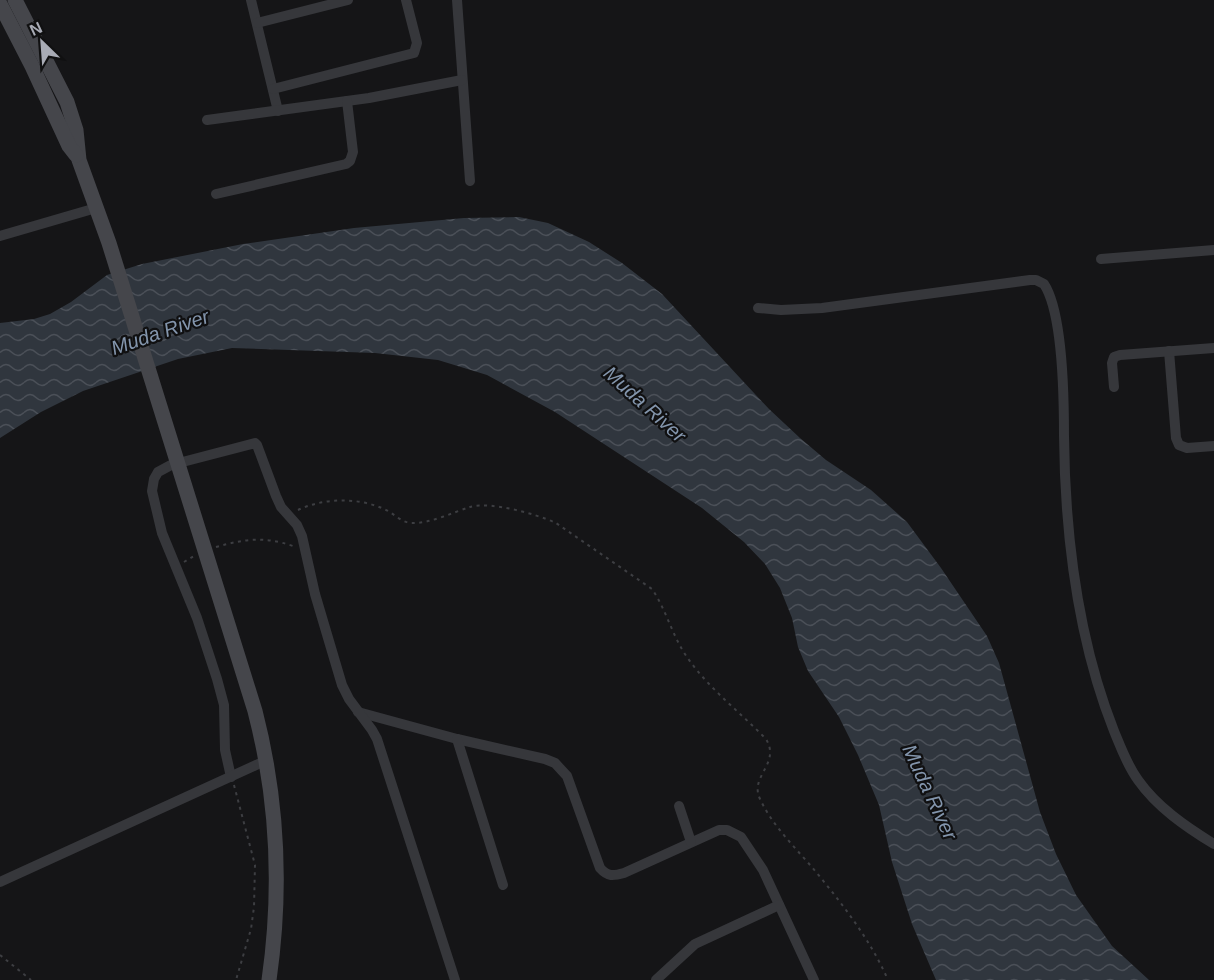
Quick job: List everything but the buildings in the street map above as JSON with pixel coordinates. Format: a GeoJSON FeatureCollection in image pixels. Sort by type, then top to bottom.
{"type":"FeatureCollection","features":[{"type":"Feature","properties":{"kind":"main road"},"geometry":{"type":"LineString","coordinates":[[15,0],[67,102],[76,130],[79,160],[110,243],[255,711],[267,760],[277,849],[277,900],[269,980]]}},
{"type":"Feature","properties":{"kind":"main road"},"geometry":{"type":"LineString","coordinates":[[0,1],[33,66],[69,146],[79,160]]}},
{"type":"Feature","properties":{"kind":"street"},"geometry":{"type":"LineString","coordinates":[[251,0],[278,111]]}},
{"type":"Feature","properties":{"kind":"street"},"geometry":{"type":"LineString","coordinates":[[257,23],[348,0]]}},
{"type":"Feature","properties":{"kind":"street"},"geometry":{"type":"LineString","coordinates":[[273,89],[414,53],[417,43],[406,0]]}},
{"type":"Feature","properties":{"kind":"street"},"geometry":{"type":"LineString","coordinates":[[457,0],[470,182]]}},
{"type":"Feature","properties":{"kind":"street"},"geometry":{"type":"LineString","coordinates":[[207,120],[347,101],[462,80]]}},
{"type":"Feature","properties":{"kind":"street"},"geometry":{"type":"LineString","coordinates":[[216,194],[346,164],[350,161],[353,152],[347,101]]}},
{"type":"Feature","properties":{"kind":"street"},"geometry":{"type":"LineString","coordinates":[[0,236],[96,207]]}},
{"type":"Feature","properties":{"kind":"street"},"geometry":{"type":"LineString","coordinates":[[1101,259],[1214,250]]}},
{"type":"Feature","properties":{"kind":"street"},"geometry":{"type":"LineString","coordinates":[[758,308],[780,310],[822,308],[1030,280],[1044,284],[1051,301],[1056,325],[1064,388],[1065,483],[1071,552],[1097,680],[1125,759],[1137,780],[1164,809],[1214,844]]}},
{"type":"Feature","properties":{"kind":"street"},"geometry":{"type":"LineString","coordinates":[[1114,387],[1112,363],[1114,357],[1214,348]]}},
{"type":"Feature","properties":{"kind":"street"},"geometry":{"type":"LineString","coordinates":[[1169,351],[1176,438],[1179,445],[1187,448],[1214,446]]}},
{"type":"Feature","properties":{"kind":"street"},"geometry":{"type":"LineString","coordinates":[[231,777],[225,750],[224,705],[221,692],[197,618],[162,532],[152,491],[158,472],[171,465],[255,443],[276,496],[297,525],[307,552],[315,594],[342,685],[376,739],[455,980]]}},
{"type":"Feature","properties":{"kind":"street"},"geometry":{"type":"LineString","coordinates":[[357,712],[545,759],[562,769],[567,776],[600,868],[606,874],[613,876],[624,873],[719,830],[727,830],[741,837],[763,870],[814,980]]}},
{"type":"Feature","properties":{"kind":"street"},"geometry":{"type":"LineString","coordinates":[[458,739],[503,885]]}},
{"type":"Feature","properties":{"kind":"street"},"geometry":{"type":"LineString","coordinates":[[0,882],[267,760]]}},
{"type":"Feature","properties":{"kind":"street"},"geometry":{"type":"LineString","coordinates":[[678,806],[691,842]]}},
{"type":"Feature","properties":{"kind":"street"},"geometry":{"type":"LineString","coordinates":[[656,980],[695,944],[779,905]]}},
{"type":"Feature","properties":{"kind":"path"},"geometry":{"type":"LineString","coordinates":[[290,518],[298,510],[308,505],[336,501],[354,501],[373,505],[413,524],[478,505],[523,512],[556,523],[652,589],[661,602],[683,651],[717,693],[766,739],[771,748],[769,762],[757,789],[759,798],[786,838],[848,912],[888,980]]}},
{"type":"Feature","properties":{"kind":"path"},"geometry":{"type":"LineString","coordinates":[[176,566],[206,551],[245,539],[284,543],[307,552]]}},
{"type":"Feature","properties":{"kind":"path"},"geometry":{"type":"LineString","coordinates":[[231,777],[255,865],[251,929],[236,980]]}},
{"type":"Feature","properties":{"kind":"path"},"geometry":{"type":"LineString","coordinates":[[0,955],[31,980]]}},
{"type":"Feature","properties":{"kind":"water","name":"Muda River"},"geometry":{"type":"Polygon","coordinates":[[[519,217],[548,223],[589,242],[622,263],[662,294],[769,409],[800,438],[826,460],[871,490],[907,522],[987,636],[999,663],[1040,812],[1056,854],[1076,895],[1112,946],[1149,980],[936,980],[912,924],[892,862],[879,805],[839,717],[808,671],[798,647],[792,618],[780,588],[765,564],[744,542],[702,508],[555,412],[487,375],[438,360],[375,353],[232,348],[178,359],[83,391],[41,412],[0,438],[0,323],[34,319],[50,314],[71,302],[107,275],[142,264],[243,244],[354,228],[464,218],[519,217]]]}}]}
